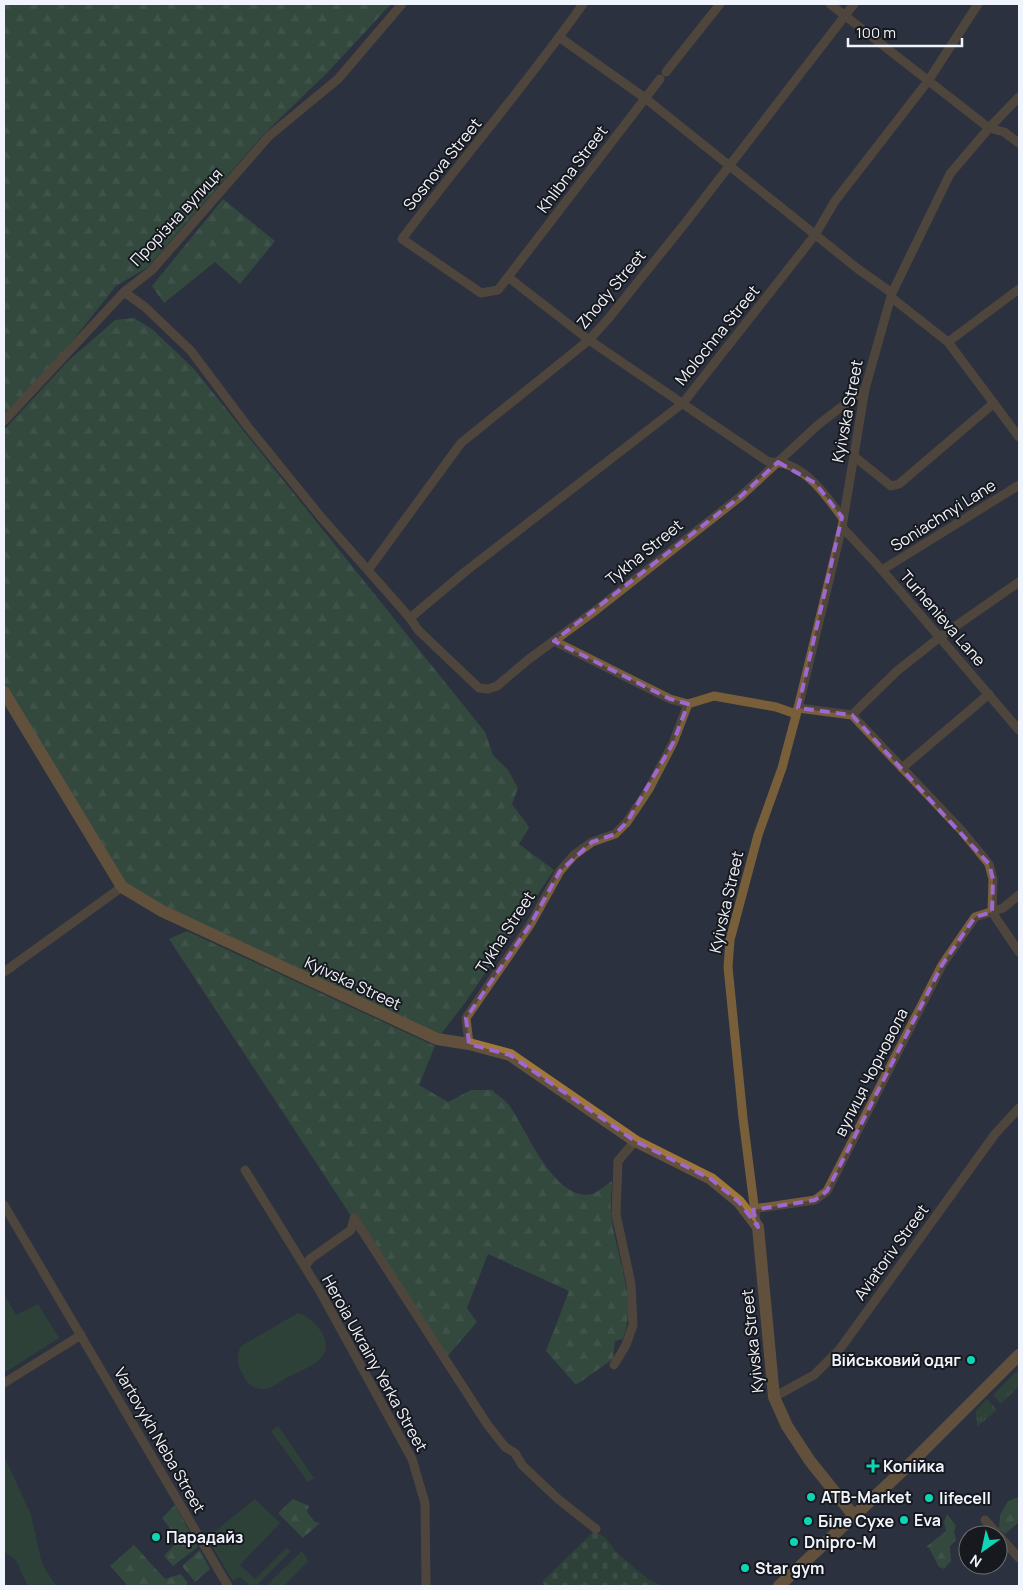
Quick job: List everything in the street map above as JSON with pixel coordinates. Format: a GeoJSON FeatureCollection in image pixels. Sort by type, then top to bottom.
{"type":"FeatureCollection","features":[{"type":"Feature","properties":{"kind":"street","name":"Прорізна вулиця"},"geometry":{"type":"LineString","coordinates":[[4,421],[124,292],[152,270],[269,136],[338,79],[402,4]]}},
{"type":"Feature","properties":{"kind":"street","name":"Sosnova Street"},"geometry":{"type":"LineString","coordinates":[[508,277],[498,290],[481,292],[402,239],[583,4]]}},
{"type":"Feature","properties":{"kind":"street","name":"Khlibna Street"},"geometry":{"type":"LineString","coordinates":[[508,277],[645,98],[720,4]]}},
{"type":"Feature","properties":{"kind":"street"},"geometry":{"type":"LineString","coordinates":[[830,4],[988,128],[1004,132],[1019,143]]}},
{"type":"Feature","properties":{"kind":"street","name":"Zhody Street"},"geometry":{"type":"LineString","coordinates":[[368,570],[461,443],[589,340],[608,319],[854,4]]}},
{"type":"Feature","properties":{"kind":"street","name":"Molochna Street"},"geometry":{"type":"LineString","coordinates":[[410,618],[683,403],[815,235],[835,201],[928,81],[978,4]]}},
{"type":"Feature","properties":{"kind":"street"},"geometry":{"type":"LineString","coordinates":[[559,37],[645,98],[948,342],[1019,437]]}},
{"type":"Feature","properties":{"kind":"street","name":"Kyivska Street"},"geometry":{"type":"LineString","coordinates":[[854,1516],[810,1461],[787,1426],[774,1396],[758,1227],[753,1209],[728,967],[729,949],[758,835],[782,768],[797,711],[842,527],[842,517],[855,456],[865,389],[892,296],[950,174],[988,128],[1019,97]]}},
{"type":"Feature","properties":{"kind":"street"},"geometry":{"type":"LineString","coordinates":[[508,277],[589,340],[767,461],[778,462],[801,472],[815,483],[842,517]]}},
{"type":"Feature","properties":{"kind":"street"},"geometry":{"type":"LineString","coordinates":[[948,342],[1019,289]]}},
{"type":"Feature","properties":{"kind":"street"},"geometry":{"type":"LineString","coordinates":[[124,292],[145,307],[191,351],[253,434],[321,517],[410,618]]}},
{"type":"Feature","properties":{"kind":"street","name":"Tykha Street"},"geometry":{"type":"LineString","coordinates":[[410,618],[418,630],[480,688],[488,689],[497,686],[529,659],[554,642],[741,496],[819,424],[865,389]]}},
{"type":"Feature","properties":{"kind":"street"},"geometry":{"type":"LineString","coordinates":[[855,456],[891,486],[899,484],[994,403]]}},
{"type":"Feature","properties":{"kind":"street","name":"Soniachnyi Lane"},"geometry":{"type":"LineString","coordinates":[[882,570],[1019,485]]}},
{"type":"Feature","properties":{"kind":"street","name":"Turhenieva Lane"},"geometry":{"type":"LineString","coordinates":[[842,527],[882,570],[1019,730]]}},
{"type":"Feature","properties":{"kind":"street"},"geometry":{"type":"LineString","coordinates":[[852,715],[897,672],[940,637],[1019,582]]}},
{"type":"Feature","properties":{"kind":"street"},"geometry":{"type":"LineString","coordinates":[[554,642],[670,699],[688,704],[714,696],[797,711],[852,715],[962,831],[989,864],[993,879],[992,912],[1019,952]]}},
{"type":"Feature","properties":{"kind":"street","name":"Kyivska Street"},"geometry":{"type":"LineString","coordinates":[[4,692],[122,887],[162,911],[422,1033],[437,1039],[470,1044],[510,1055],[635,1141],[711,1179],[739,1202],[758,1227]]}},
{"type":"Feature","properties":{"kind":"street"},"geometry":{"type":"LineString","coordinates":[[902,768],[989,694]]}},
{"type":"Feature","properties":{"kind":"street","name":"Tykha Street"},"geometry":{"type":"LineString","coordinates":[[470,1044],[466,1018],[530,925],[560,872],[586,846],[615,834],[627,822],[661,766],[688,704]]}},
{"type":"Feature","properties":{"kind":"street"},"geometry":{"type":"LineString","coordinates":[[4,972],[122,887]]}},
{"type":"Feature","properties":{"kind":"street","name":"вулиця Чорновола"},"geometry":{"type":"LineString","coordinates":[[753,1209],[808,1202],[816,1200],[827,1191],[942,965],[975,918],[1003,908],[1019,895]]}},
{"type":"Feature","properties":{"kind":"street","name":"Aviatoriv Street"},"geometry":{"type":"LineString","coordinates":[[774,1396],[814,1375],[840,1349],[995,1134],[1019,1108]]}},
{"type":"Feature","properties":{"kind":"street"},"geometry":{"type":"LineString","coordinates":[[614,1365],[626,1345],[632,1325],[630,1284],[616,1214],[618,1161],[635,1141]]}},
{"type":"Feature","properties":{"kind":"street","name":"Heroia Ukrainy Yerka Street"},"geometry":{"type":"LineString","coordinates":[[245,1170],[305,1267],[412,1459],[425,1503],[426,1586]]}},
{"type":"Feature","properties":{"kind":"street","name":"Vartovykh Neba Street"},"geometry":{"type":"LineString","coordinates":[[4,1204],[228,1586]]}},
{"type":"Feature","properties":{"kind":"street"},"geometry":{"type":"LineString","coordinates":[[305,1267],[310,1259],[351,1230],[354,1218],[487,1424],[505,1446],[515,1453],[522,1465],[558,1499],[596,1530]]}},
{"type":"Feature","properties":{"kind":"street"},"geometry":{"type":"LineString","coordinates":[[4,1383],[81,1335]]}},
{"type":"Feature","properties":{"kind":"street"},"geometry":{"type":"LineString","coordinates":[[779,1586],[914,1460],[1019,1355]]}},
{"type":"Feature","properties":{"kind":"street"},"geometry":{"type":"LineString","coordinates":[[985,1520],[1019,1558]]}},
{"type":"Feature","properties":{"kind":"highlighted area"},"geometry":{"type":"Polygon","coordinates":[[[778,462],[815,483],[842,517],[798,708],[852,715],[989,864],[993,879],[992,912],[975,917],[942,965],[827,1191],[815,1200],[753,1210],[758,1227],[739,1202],[711,1179],[635,1141],[510,1055],[469,1044],[466,1018],[530,925],[560,871],[592,842],[615,834],[627,822],[673,743],[688,704],[670,699],[554,641],[741,496],[778,462]]]}},
{"type":"Feature","properties":{"kind":"green space"},"geometry":{"type":"Polygon","coordinates":[[[4,4],[391,4],[328,72],[263,135],[148,267],[116,286],[62,354],[4,416],[4,4]]]}},
{"type":"Feature","properties":{"kind":"green space"},"geometry":{"type":"Polygon","coordinates":[[[223,199],[275,241],[240,284],[215,262],[164,303],[152,286],[223,199]]]}},
{"type":"Feature","properties":{"kind":"green space"},"geometry":{"type":"Polygon","coordinates":[[[134,318],[152,329],[194,369],[485,732],[493,755],[508,770],[518,788],[512,804],[529,827],[519,844],[554,870],[465,1003],[437,1039],[122,887],[104,861],[4,683],[4,430],[68,361],[115,320],[134,318]]]}},
{"type":"Feature","properties":{"kind":"green space"},"geometry":{"type":"Polygon","coordinates":[[[187,931],[435,1046],[419,1085],[448,1102],[471,1090],[492,1090],[509,1105],[544,1163],[566,1187],[579,1194],[592,1194],[612,1181],[611,1213],[613,1229],[624,1276],[628,1308],[627,1324],[623,1339],[615,1341],[613,1359],[576,1385],[546,1351],[569,1291],[488,1254],[467,1308],[477,1322],[445,1359],[169,939],[187,931]]]}},
{"type":"Feature","properties":{"kind":"green space"},"geometry":{"type":"Polygon","coordinates":[[[4,1294],[16,1315],[38,1304],[59,1338],[4,1373],[4,1294]]]}},
{"type":"Feature","properties":{"kind":"green space"},"geometry":{"type":"Polygon","coordinates":[[[298,1313],[317,1326],[322,1333],[326,1347],[324,1354],[312,1365],[270,1388],[260,1389],[251,1385],[238,1364],[238,1354],[241,1346],[298,1313]]]}},
{"type":"Feature","properties":{"kind":"green space"},"geometry":{"type":"Polygon","coordinates":[[[1019,1369],[1019,1386],[1001,1404],[993,1395],[1019,1369]]]}},
{"type":"Feature","properties":{"kind":"green space"},"geometry":{"type":"Polygon","coordinates":[[[987,1399],[997,1410],[977,1427],[976,1411],[987,1399]]]}},
{"type":"Feature","properties":{"kind":"green space"},"geometry":{"type":"Polygon","coordinates":[[[278,1426],[314,1478],[308,1482],[271,1431],[278,1426]]]}},
{"type":"Feature","properties":{"kind":"green space"},"geometry":{"type":"Polygon","coordinates":[[[4,1456],[31,1515],[42,1564],[56,1586],[28,1586],[16,1560],[4,1551],[4,1456]]]}},
{"type":"Feature","properties":{"kind":"green space"},"geometry":{"type":"Polygon","coordinates":[[[1019,1497],[1019,1522],[1008,1531],[1008,1525],[999,1525],[1000,1515],[1008,1501],[1019,1497]]]}},
{"type":"Feature","properties":{"kind":"green space"},"geometry":{"type":"Polygon","coordinates":[[[255,1499],[280,1523],[240,1565],[255,1579],[286,1548],[291,1551],[256,1586],[251,1586],[240,1577],[233,1581],[207,1538],[255,1499]]]}},
{"type":"Feature","properties":{"kind":"green space"},"geometry":{"type":"Polygon","coordinates":[[[293,1499],[309,1506],[307,1512],[315,1522],[320,1523],[303,1538],[278,1513],[293,1499]]]}},
{"type":"Feature","properties":{"kind":"green space"},"geometry":{"type":"Polygon","coordinates":[[[175,1505],[198,1547],[173,1566],[164,1556],[179,1540],[162,1518],[175,1505]]]}},
{"type":"Feature","properties":{"kind":"green space"},"geometry":{"type":"Polygon","coordinates":[[[947,1514],[956,1526],[954,1531],[956,1540],[950,1546],[951,1561],[944,1569],[939,1567],[929,1548],[926,1547],[946,1531],[944,1522],[947,1514]]]}},
{"type":"Feature","properties":{"kind":"green space"},"geometry":{"type":"Polygon","coordinates":[[[594,1531],[606,1538],[616,1552],[649,1580],[663,1586],[545,1586],[542,1582],[594,1531]]]}},
{"type":"Feature","properties":{"kind":"green space"},"geometry":{"type":"Polygon","coordinates":[[[134,1545],[165,1579],[181,1574],[188,1583],[186,1586],[128,1586],[110,1566],[134,1545]]]}},
{"type":"Feature","properties":{"kind":"green space"},"geometry":{"type":"Polygon","coordinates":[[[200,1550],[210,1569],[195,1582],[182,1566],[200,1550]]]}},
{"type":"Feature","properties":{"kind":"green space"},"geometry":{"type":"Polygon","coordinates":[[[302,1551],[308,1561],[284,1586],[266,1586],[302,1551]]]}},
{"type":"Feature","properties":{"kind":"place","name":"Військовий одяг"},"geometry":{"type":"Point","coordinates":[971,1360]}},
{"type":"Feature","properties":{"kind":"place","name":"Копійка"},"geometry":{"type":"Point","coordinates":[873,1466]}},
{"type":"Feature","properties":{"kind":"place","name":"ATB-Market"},"geometry":{"type":"Point","coordinates":[811,1497]}},
{"type":"Feature","properties":{"kind":"place","name":"lifecell"},"geometry":{"type":"Point","coordinates":[929,1498]}},
{"type":"Feature","properties":{"kind":"place","name":"Eva"},"geometry":{"type":"Point","coordinates":[904,1520]}},
{"type":"Feature","properties":{"kind":"place","name":"Біле Сухе"},"geometry":{"type":"Point","coordinates":[808,1521]}},
{"type":"Feature","properties":{"kind":"place","name":"Парадайз"},"geometry":{"type":"Point","coordinates":[156,1537]}},
{"type":"Feature","properties":{"kind":"place","name":"Dnipro-M"},"geometry":{"type":"Point","coordinates":[794,1542]}},
{"type":"Feature","properties":{"kind":"place","name":"Star gym"},"geometry":{"type":"Point","coordinates":[745,1568]}}]}
